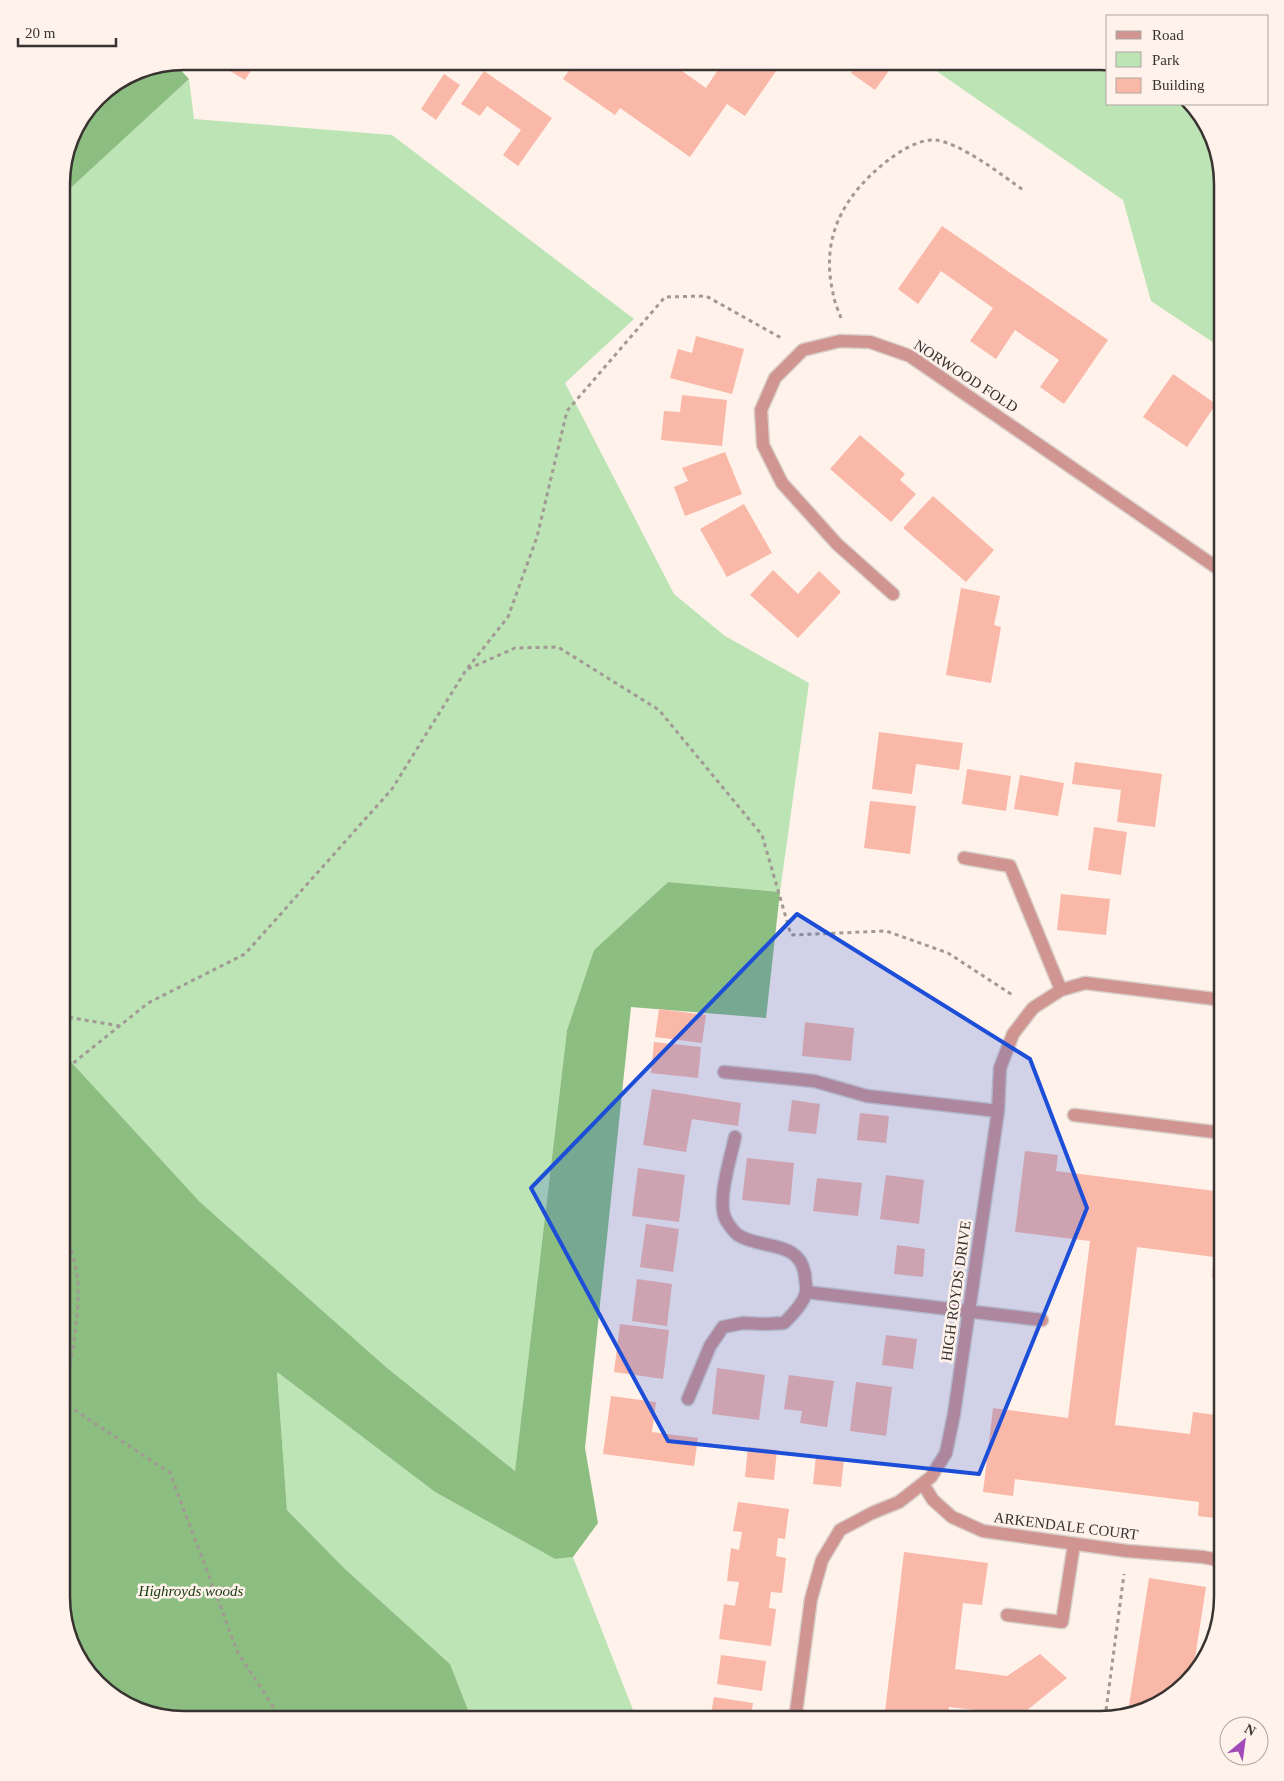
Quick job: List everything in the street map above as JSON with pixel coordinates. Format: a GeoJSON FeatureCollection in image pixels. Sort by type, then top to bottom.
{"type":"FeatureCollection","features":[{"type":"Feature","properties":{"kind":"street","name":"NORWOOD FOLD"},"geometry":{"type":"LineString","coordinates":[[803,350],[840,341],[870,342],[910,356],[1214,566]]}},
{"type":"Feature","properties":{"kind":"street"},"geometry":{"type":"LineString","coordinates":[[803,350],[775,378],[761,410],[763,445],[782,483],[837,544],[893,594]]}},
{"type":"Feature","properties":{"kind":"street"},"geometry":{"type":"LineString","coordinates":[[964,858],[1010,866],[1061,990]]}},
{"type":"Feature","properties":{"kind":"street","name":"HIGH ROYDS DRIVE"},"geometry":{"type":"LineString","coordinates":[[796,1711],[811,1599],[822,1560],[840,1530],[872,1513],[899,1502],[931,1477],[946,1453],[954,1414],[998,1112],[1000,1068],[1013,1034],[1033,1008],[1061,990],[1085,983],[1214,999]]}},
{"type":"Feature","properties":{"kind":"street"},"geometry":{"type":"LineString","coordinates":[[724,1072],[814,1081],[868,1096],[998,1112]]}},
{"type":"Feature","properties":{"kind":"street"},"geometry":{"type":"LineString","coordinates":[[1074,1115],[1214,1133]]}},
{"type":"Feature","properties":{"kind":"street"},"geometry":{"type":"LineString","coordinates":[[688,1399],[710,1346],[723,1327],[743,1323],[784,1323],[796,1309],[806,1292],[804,1272],[798,1257],[780,1246],[752,1241],[737,1234],[725,1219],[723,1194],[735,1137]]}},
{"type":"Feature","properties":{"kind":"street"},"geometry":{"type":"LineString","coordinates":[[806,1292],[1042,1320]]}},
{"type":"Feature","properties":{"kind":"street","name":"ARKENDALE COURT"},"geometry":{"type":"LineString","coordinates":[[923,1484],[933,1500],[952,1517],[983,1531],[1127,1551],[1203,1556],[1214,1559]]}},
{"type":"Feature","properties":{"kind":"street"},"geometry":{"type":"LineString","coordinates":[[1007,1614],[1062,1622],[1074,1544]]}},
{"type":"Feature","properties":{"kind":"path"},"geometry":{"type":"LineString","coordinates":[[851,341],[842,322],[832,292],[830,271],[832,237],[841,212],[854,193],[876,170],[897,153],[913,144],[934,140],[954,146],[979,159],[1023,190]]}},
{"type":"Feature","properties":{"kind":"path"},"geometry":{"type":"LineString","coordinates":[[70,1066],[148,1003],[245,954],[392,789],[466,670],[508,617],[537,537],[567,411],[666,297],[706,296],[803,350]]}},
{"type":"Feature","properties":{"kind":"path"},"geometry":{"type":"LineString","coordinates":[[466,670],[515,648],[558,647],[659,710],[762,835],[790,935],[886,931],[948,953],[1033,1008]]}},
{"type":"Feature","properties":{"kind":"path"},"geometry":{"type":"LineString","coordinates":[[70,1018],[120,1026]]}},
{"type":"Feature","properties":{"kind":"path"},"geometry":{"type":"LineString","coordinates":[[70,1245],[79,1292],[77,1318],[70,1357]]}},
{"type":"Feature","properties":{"kind":"path"},"geometry":{"type":"LineString","coordinates":[[70,1406],[170,1473],[238,1654],[276,1711]]}},
{"type":"Feature","properties":{"kind":"path"},"geometry":{"type":"LineString","coordinates":[[1106,1711],[1127,1551]]}},
{"type":"Feature","properties":{"kind":"highlighted area"},"geometry":{"type":"Polygon","coordinates":[[[797,914],[1030,1059],[1087,1208],[979,1474],[668,1441],[531,1188],[797,914]]]}},
{"type":"Feature","properties":{"kind":"green space"},"geometry":{"type":"Polygon","coordinates":[[[181,70],[189,79],[70,189],[74,155],[82,134],[98,109],[109,98],[134,82],[162,72],[181,70]]]}},
{"type":"Feature","properties":{"kind":"green space"},"geometry":{"type":"Polygon","coordinates":[[[935,70],[1106,70],[1106,105],[1181,105],[1199,127],[1210,155],[1213,169],[1214,343],[1151,301],[1123,200],[935,70]]]}},
{"type":"Feature","properties":{"kind":"green space"},"geometry":{"type":"Polygon","coordinates":[[[189,79],[194,119],[392,135],[634,319],[565,383],[674,594],[725,636],[809,683],[780,892],[668,882],[594,950],[567,1030],[515,1471],[386,1367],[200,1202],[70,1061],[70,189],[189,79]]]}},
{"type":"Feature","properties":{"kind":"green space","name":"Highroyds woods"},"geometry":{"type":"Polygon","coordinates":[[[668,882],[780,892],[766,1018],[631,1007],[585,1448],[598,1523],[573,1557],[555,1559],[435,1492],[277,1372],[287,1510],[344,1568],[450,1664],[468,1711],[177,1711],[148,1705],[127,1696],[104,1677],[85,1654],[74,1626],[71,1612],[70,1061],[200,1202],[386,1367],[515,1471],[567,1030],[594,950],[668,882]]]}},
{"type":"Feature","properties":{"kind":"green space"},"geometry":{"type":"Polygon","coordinates":[[[277,1372],[435,1492],[555,1559],[573,1557],[633,1711],[468,1711],[450,1664],[344,1568],[287,1510],[277,1372]]]}},
{"type":"Feature","properties":{"kind":"building"},"geometry":{"type":"Polygon","coordinates":[[[229,70],[251,70],[245,80],[229,70]]]}},
{"type":"Feature","properties":{"kind":"building"},"geometry":{"type":"Polygon","coordinates":[[[569,70],[681,70],[706,88],[718,70],[777,70],[745,116],[727,104],[690,157],[620,108],[615,115],[563,79],[569,70]]]}},
{"type":"Feature","properties":{"kind":"building"},"geometry":{"type":"Polygon","coordinates":[[[853,70],[889,70],[875,90],[851,73],[853,70]]]}},
{"type":"Feature","properties":{"kind":"building"},"geometry":{"type":"Polygon","coordinates":[[[484,71],[552,118],[518,166],[503,155],[521,130],[487,106],[480,116],[461,104],[484,71]]]}},
{"type":"Feature","properties":{"kind":"building"},"geometry":{"type":"Polygon","coordinates":[[[444,74],[460,85],[436,120],[421,109],[444,74]]]}},
{"type":"Feature","properties":{"kind":"building"},"geometry":{"type":"Polygon","coordinates":[[[942,226],[1108,340],[1064,404],[1040,387],[1059,360],[1015,330],[996,359],[970,341],[993,308],[941,271],[918,304],[898,289],[942,226]]]}},
{"type":"Feature","properties":{"kind":"building"},"geometry":{"type":"Polygon","coordinates":[[[696,336],[744,349],[732,394],[670,378],[678,349],[692,353],[696,336]]]}},
{"type":"Feature","properties":{"kind":"building"},"geometry":{"type":"Polygon","coordinates":[[[1173,374],[1214,403],[1214,407],[1187,447],[1143,417],[1173,374]]]}},
{"type":"Feature","properties":{"kind":"building"},"geometry":{"type":"Polygon","coordinates":[[[682,395],[727,400],[722,446],[661,440],[664,411],[680,412],[682,395]]]}},
{"type":"Feature","properties":{"kind":"building"},"geometry":{"type":"Polygon","coordinates":[[[860,435],[905,474],[900,480],[916,494],[891,522],[830,469],[860,435]]]}},
{"type":"Feature","properties":{"kind":"building"},"geometry":{"type":"Polygon","coordinates":[[[725,452],[742,494],[685,516],[674,487],[688,481],[682,468],[725,452]]]}},
{"type":"Feature","properties":{"kind":"building"},"geometry":{"type":"Polygon","coordinates":[[[933,496],[994,550],[966,582],[903,528],[933,496]]]}},
{"type":"Feature","properties":{"kind":"building"},"geometry":{"type":"Polygon","coordinates":[[[744,504],[772,553],[727,577],[700,529],[744,504]]]}},
{"type":"Feature","properties":{"kind":"building"},"geometry":{"type":"Polygon","coordinates":[[[773,570],[798,594],[819,571],[841,592],[798,638],[750,595],[773,570]]]}},
{"type":"Feature","properties":{"kind":"building"},"geometry":{"type":"Polygon","coordinates":[[[961,588],[1000,596],[994,625],[1001,627],[991,683],[946,675],[961,588]]]}},
{"type":"Feature","properties":{"kind":"building"},"geometry":{"type":"Polygon","coordinates":[[[879,732],[963,743],[959,770],[916,764],[912,794],[872,789],[879,732]]]}},
{"type":"Feature","properties":{"kind":"building"},"geometry":{"type":"Polygon","coordinates":[[[1075,762],[1162,774],[1155,827],[1117,822],[1121,790],[1072,784],[1075,762]]]}},
{"type":"Feature","properties":{"kind":"building"},"geometry":{"type":"Polygon","coordinates":[[[967,769],[1011,776],[1006,811],[962,804],[967,769]]]}},
{"type":"Feature","properties":{"kind":"building"},"geometry":{"type":"Polygon","coordinates":[[[1020,775],[1064,783],[1058,816],[1014,809],[1020,775]]]}},
{"type":"Feature","properties":{"kind":"building"},"geometry":{"type":"Polygon","coordinates":[[[870,801],[916,806],[910,854],[864,848],[870,801]]]}},
{"type":"Feature","properties":{"kind":"building"},"geometry":{"type":"Polygon","coordinates":[[[1094,827],[1127,832],[1121,875],[1088,870],[1094,827]]]}},
{"type":"Feature","properties":{"kind":"building"},"geometry":{"type":"Polygon","coordinates":[[[1061,894],[1110,899],[1106,935],[1057,930],[1061,894]]]}},
{"type":"Feature","properties":{"kind":"building"},"geometry":{"type":"Polygon","coordinates":[[[659,1009],[706,1015],[702,1043],[655,1037],[659,1009]]]}},
{"type":"Feature","properties":{"kind":"building"},"geometry":{"type":"Polygon","coordinates":[[[805,1022],[854,1028],[851,1061],[802,1056],[805,1022]]]}},
{"type":"Feature","properties":{"kind":"building"},"geometry":{"type":"Polygon","coordinates":[[[654,1042],[701,1047],[698,1078],[651,1073],[654,1042]]]}},
{"type":"Feature","properties":{"kind":"building"},"geometry":{"type":"Polygon","coordinates":[[[652,1089],[741,1103],[738,1126],[692,1119],[686,1152],[643,1145],[652,1089]]]}},
{"type":"Feature","properties":{"kind":"building"},"geometry":{"type":"Polygon","coordinates":[[[792,1100],[820,1104],[816,1134],[788,1131],[792,1100]]]}},
{"type":"Feature","properties":{"kind":"building"},"geometry":{"type":"Polygon","coordinates":[[[860,1113],[889,1116],[886,1143],[857,1140],[860,1113]]]}},
{"type":"Feature","properties":{"kind":"building"},"geometry":{"type":"Polygon","coordinates":[[[1025,1151],[1058,1155],[1056,1171],[1214,1191],[1214,1257],[1137,1247],[1115,1425],[1190,1434],[1193,1412],[1214,1415],[1214,1518],[1198,1516],[1199,1502],[1015,1479],[1013,1496],[983,1492],[993,1408],[1068,1418],[1090,1241],[1015,1232],[1025,1151]]]}},
{"type":"Feature","properties":{"kind":"building"},"geometry":{"type":"Polygon","coordinates":[[[747,1158],[794,1163],[790,1205],[742,1200],[747,1158]]]}},
{"type":"Feature","properties":{"kind":"building"},"geometry":{"type":"Polygon","coordinates":[[[638,1168],[685,1175],[679,1222],[632,1216],[638,1168]]]}},
{"type":"Feature","properties":{"kind":"building"},"geometry":{"type":"Polygon","coordinates":[[[886,1175],[924,1180],[919,1224],[880,1219],[886,1175]]]}},
{"type":"Feature","properties":{"kind":"building"},"geometry":{"type":"Polygon","coordinates":[[[817,1178],[862,1183],[858,1216],[813,1211],[817,1178]]]}},
{"type":"Feature","properties":{"kind":"building"},"geometry":{"type":"Polygon","coordinates":[[[646,1224],[679,1229],[673,1272],[640,1267],[646,1224]]]}},
{"type":"Feature","properties":{"kind":"building"},"geometry":{"type":"Polygon","coordinates":[[[897,1245],[925,1249],[923,1277],[894,1274],[897,1245]]]}},
{"type":"Feature","properties":{"kind":"building"},"geometry":{"type":"Polygon","coordinates":[[[1214,1257],[1214,1277],[1212,1277],[1214,1257]]]}},
{"type":"Feature","properties":{"kind":"building"},"geometry":{"type":"Polygon","coordinates":[[[637,1279],[672,1284],[667,1326],[632,1321],[637,1279]]]}},
{"type":"Feature","properties":{"kind":"building"},"geometry":{"type":"Polygon","coordinates":[[[620,1324],[669,1330],[663,1379],[614,1372],[620,1324]]]}},
{"type":"Feature","properties":{"kind":"building"},"geometry":{"type":"Polygon","coordinates":[[[886,1335],[917,1339],[913,1369],[882,1365],[886,1335]]]}},
{"type":"Feature","properties":{"kind":"building"},"geometry":{"type":"Polygon","coordinates":[[[717,1368],[765,1375],[759,1420],[712,1414],[717,1368]]]}},
{"type":"Feature","properties":{"kind":"building"},"geometry":{"type":"Polygon","coordinates":[[[789,1375],[834,1381],[827,1427],[800,1423],[802,1411],[784,1409],[789,1375]]]}},
{"type":"Feature","properties":{"kind":"building"},"geometry":{"type":"Polygon","coordinates":[[[856,1382],[892,1387],[886,1436],[850,1431],[856,1382]]]}},
{"type":"Feature","properties":{"kind":"building"},"geometry":{"type":"Polygon","coordinates":[[[611,1396],[656,1402],[652,1432],[698,1438],[694,1466],[603,1454],[611,1396]]]}},
{"type":"Feature","properties":{"kind":"building"},"geometry":{"type":"Polygon","coordinates":[[[748,1447],[777,1450],[774,1480],[745,1477],[748,1447]]]}},
{"type":"Feature","properties":{"kind":"building"},"geometry":{"type":"Polygon","coordinates":[[[816,1456],[844,1459],[841,1487],[813,1484],[816,1456]]]}},
{"type":"Feature","properties":{"kind":"building"},"geometry":{"type":"Polygon","coordinates":[[[738,1502],[789,1509],[785,1539],[778,1538],[776,1556],[786,1558],[782,1593],[771,1592],[769,1608],[776,1609],[771,1646],[719,1639],[724,1604],[735,1606],[739,1582],[727,1581],[731,1548],[739,1550],[742,1532],[733,1531],[738,1502]]]}},
{"type":"Feature","properties":{"kind":"building"},"geometry":{"type":"Polygon","coordinates":[[[904,1552],[988,1563],[982,1605],[963,1603],[955,1669],[1007,1676],[1040,1654],[1067,1678],[1026,1711],[985,1711],[949,1707],[949,1711],[885,1711],[904,1552]]]}},
{"type":"Feature","properties":{"kind":"building"},"geometry":{"type":"Polygon","coordinates":[[[1149,1578],[1206,1587],[1195,1660],[1180,1677],[1157,1696],[1129,1707],[1149,1578]]]}},
{"type":"Feature","properties":{"kind":"building"},"geometry":{"type":"Polygon","coordinates":[[[721,1655],[766,1661],[762,1691],[717,1684],[721,1655]]]}},
{"type":"Feature","properties":{"kind":"building"},"geometry":{"type":"Polygon","coordinates":[[[714,1697],[753,1703],[752,1711],[712,1711],[714,1697]]]}}]}
